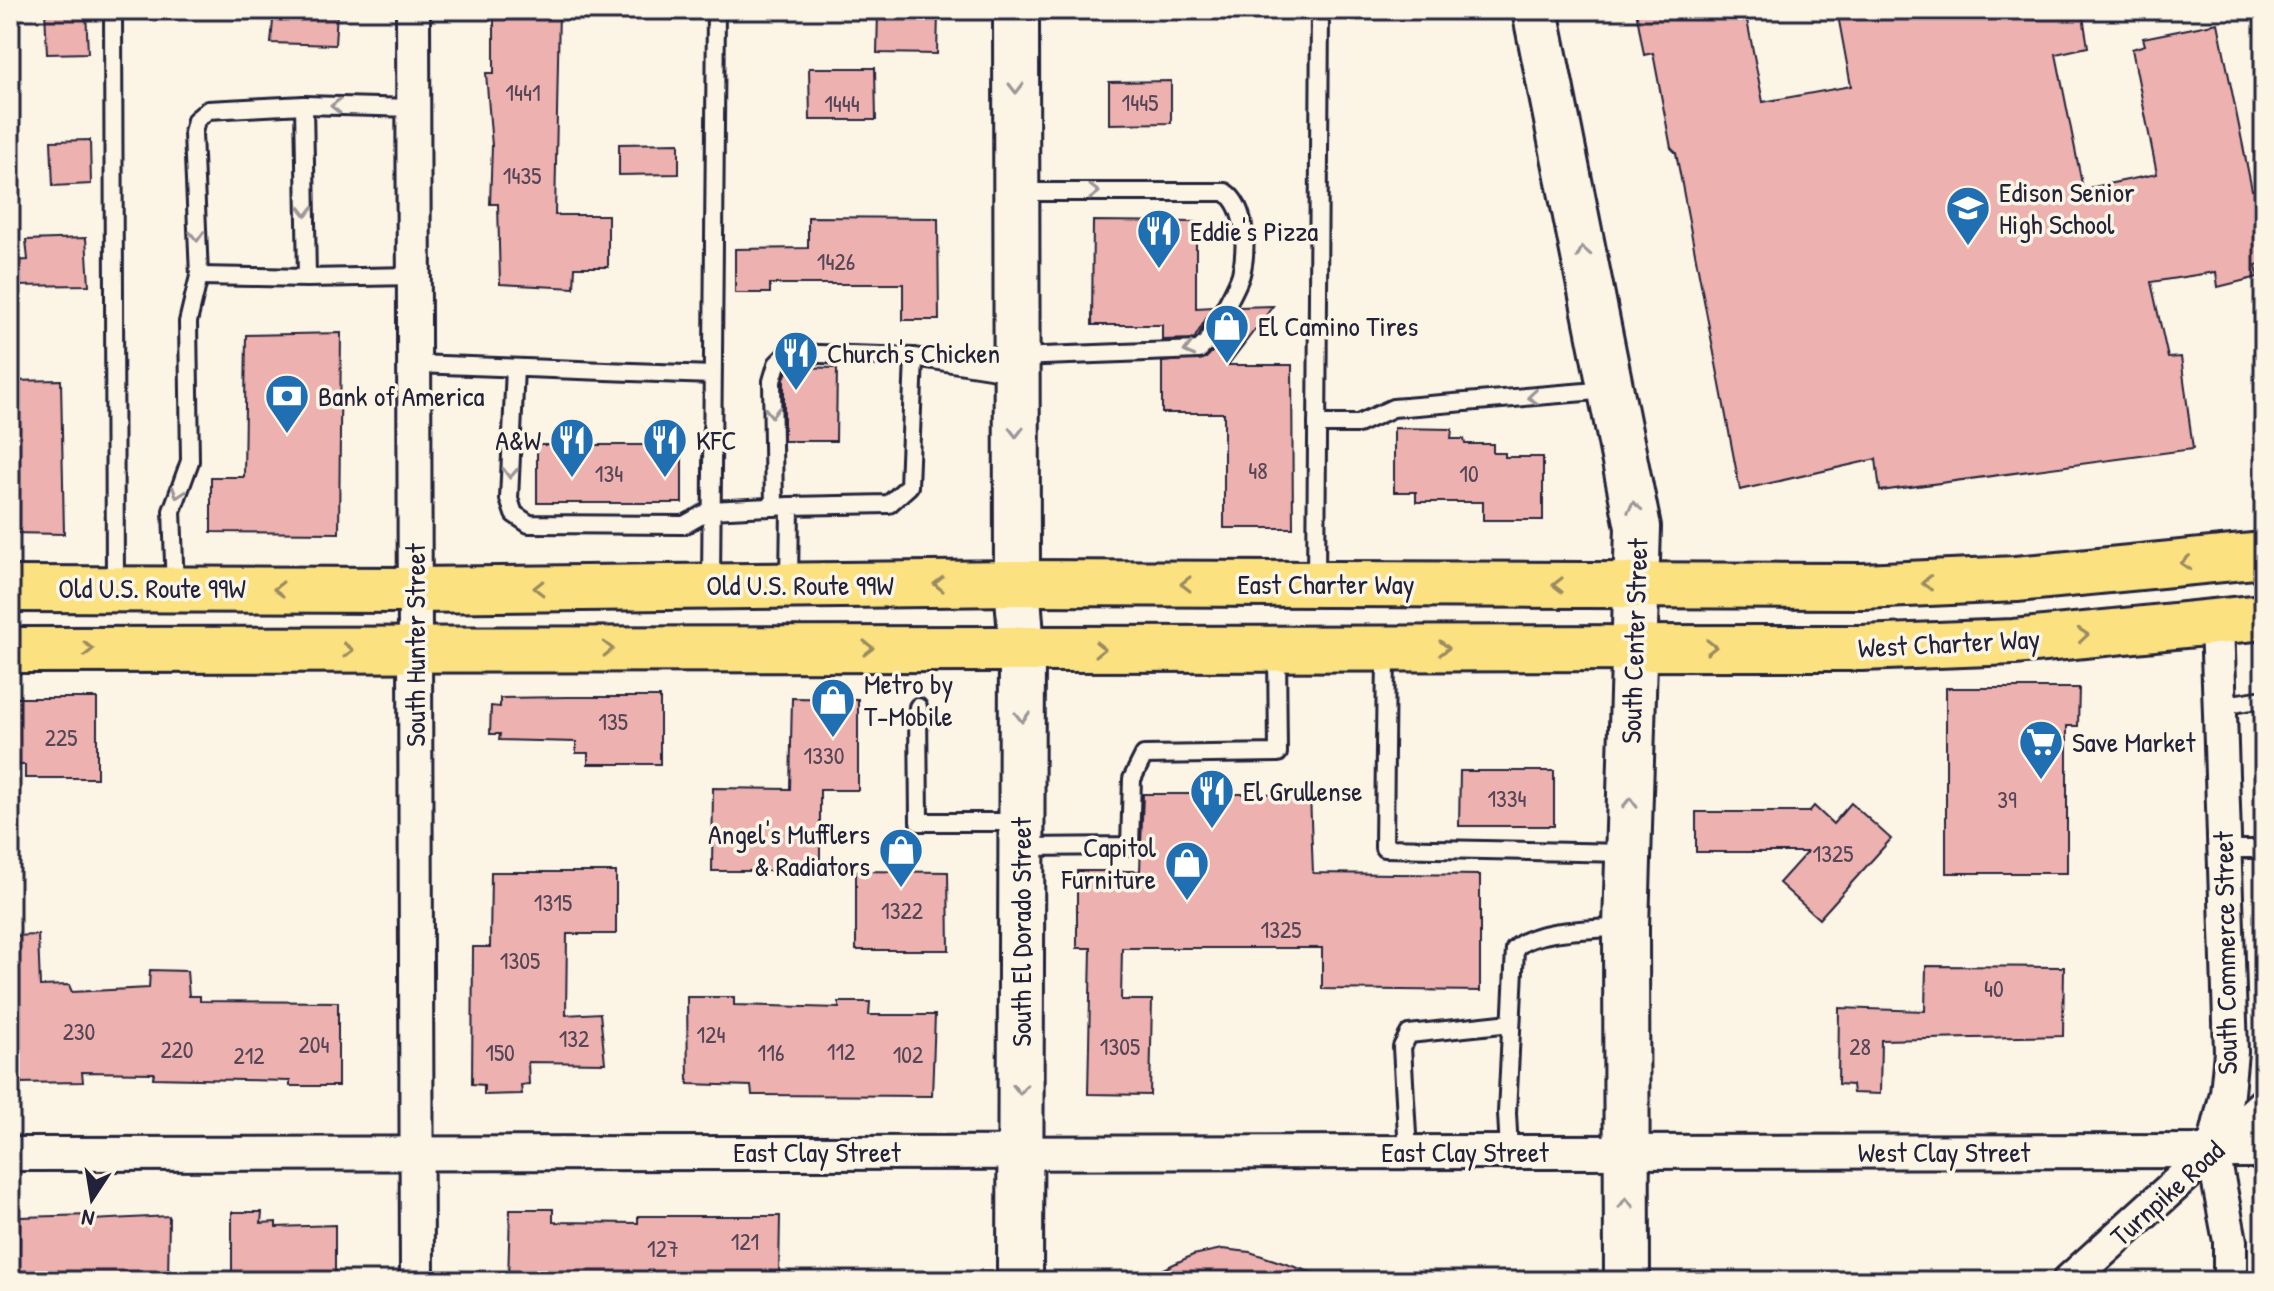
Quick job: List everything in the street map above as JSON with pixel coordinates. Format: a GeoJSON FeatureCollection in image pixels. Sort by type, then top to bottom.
{"type":"FeatureCollection","features":[{"type":"Feature","properties":{"kind":"main road"},"geometry":{"type":"LineString","coordinates":[[1016,10],[1017,583]]}},
{"type":"Feature","properties":{"kind":"main road","name":"South Center Street"},"geometry":{"type":"LineString","coordinates":[[1535,10],[1638,527],[1626,927],[1627,1281]]}},
{"type":"Feature","properties":{"kind":"main road"},"geometry":{"type":"LineString","coordinates":[[1636,585],[1863,586],[2016,579],[2264,555]]}},
{"type":"Feature","properties":{"kind":"main road","name":"Old U.S. Route 99W"},"geometry":{"type":"LineString","coordinates":[[10,589],[415,590],[1017,583]]}},
{"type":"Feature","properties":{"kind":"main road","name":"East Charter Way"},"geometry":{"type":"LineString","coordinates":[[1017,583],[1636,585]]}},
{"type":"Feature","properties":{"kind":"main road","name":"South El Dorado Street"},"geometry":{"type":"LineString","coordinates":[[1017,583],[1022,649],[1020,1281]]}},
{"type":"Feature","properties":{"kind":"main road","name":"West Charter Way"},"geometry":{"type":"LineString","coordinates":[[1633,647],[1876,648],[2014,642],[2264,617]]}},
{"type":"Feature","properties":{"kind":"main road"},"geometry":{"type":"LineString","coordinates":[[10,650],[1633,647]]}},
{"type":"Feature","properties":{"kind":"street","name":"South Hunter Street"},"geometry":{"type":"LineString","coordinates":[[413,10],[417,1281]]}},
{"type":"Feature","properties":{"kind":"street","name":"South Commerce Street"},"geometry":{"type":"LineString","coordinates":[[2217,622],[2231,1052],[2227,1093],[2213,1152],[2230,1241],[2230,1281]]}},
{"type":"Feature","properties":{"kind":"street","name":"Turnpike Road"},"geometry":{"type":"LineString","coordinates":[[2069,1281],[2264,1104]]}},
{"type":"Feature","properties":{"kind":"street","name":"East Clay Street"},"geometry":{"type":"LineString","coordinates":[[10,1154],[1625,1151]]}},
{"type":"Feature","properties":{"kind":"street","name":"West Clay Street"},"geometry":{"type":"LineString","coordinates":[[1625,1151],[2264,1151]]}},
{"type":"Feature","properties":{"kind":"lane"},"geometry":{"type":"LineString","coordinates":[[113,10],[115,587]]}},
{"type":"Feature","properties":{"kind":"lane"},"geometry":{"type":"LineString","coordinates":[[711,585],[716,10]]}},
{"type":"Feature","properties":{"kind":"lane"},"geometry":{"type":"LineString","coordinates":[[1316,584],[1320,10]]}},
{"type":"Feature","properties":{"kind":"lane"},"geometry":{"type":"LineString","coordinates":[[175,588],[172,511],[190,461],[188,322],[199,276],[193,133],[196,120],[208,110],[304,105],[414,108]]}},
{"type":"Feature","properties":{"kind":"lane"},"geometry":{"type":"LineString","coordinates":[[304,105],[307,278]]}},
{"type":"Feature","properties":{"kind":"lane"},"geometry":{"type":"LineString","coordinates":[[789,584],[772,381],[777,364],[788,353],[914,357],[1016,365],[1199,350],[1207,342],[1241,276],[1245,233],[1233,197],[1225,192],[1016,192]]}},
{"type":"Feature","properties":{"kind":"lane"},"geometry":{"type":"LineString","coordinates":[[199,276],[414,276]]}},
{"type":"Feature","properties":{"kind":"lane"},"geometry":{"type":"LineString","coordinates":[[515,368],[509,499],[514,514],[529,524],[684,525],[711,510],[889,504],[909,486],[914,357]]}},
{"type":"Feature","properties":{"kind":"lane"},"geometry":{"type":"LineString","coordinates":[[415,364],[712,375]]}},
{"type":"Feature","properties":{"kind":"lane"},"geometry":{"type":"LineString","coordinates":[[1317,424],[1358,424],[1393,408],[1611,390]]}},
{"type":"Feature","properties":{"kind":"lane"},"geometry":{"type":"LineString","coordinates":[[1386,648],[1384,848],[1628,853]]}},
{"type":"Feature","properties":{"kind":"lane"},"geometry":{"type":"LineString","coordinates":[[918,707],[919,822],[1130,846],[1132,779],[1144,755],[1278,753],[1277,649]]}},
{"type":"Feature","properties":{"kind":"lane"},"geometry":{"type":"LineString","coordinates":[[2219,706],[2264,699]]}},
{"type":"Feature","properties":{"kind":"lane"},"geometry":{"type":"LineString","coordinates":[[2224,849],[2264,849]]}},
{"type":"Feature","properties":{"kind":"lane"},"geometry":{"type":"LineString","coordinates":[[1509,1151],[1507,1113],[1515,949],[1523,940],[1626,927]]}},
{"type":"Feature","properties":{"kind":"lane"},"geometry":{"type":"LineString","coordinates":[[1408,1152],[1402,1047],[1409,1034],[1511,1023]]}},
{"type":"Feature","properties":{"kind":"building"},"geometry":{"type":"Polygon","coordinates":[[[45,10],[86,10],[88,53],[47,54],[45,10]]]}},
{"type":"Feature","properties":{"kind":"building"},"geometry":{"type":"Polygon","coordinates":[[[274,10],[337,10],[335,45],[271,43],[274,10]]]}},
{"type":"Feature","properties":{"kind":"building"},"geometry":{"type":"Polygon","coordinates":[[[494,10],[559,10],[555,215],[608,215],[608,267],[575,267],[574,288],[500,284],[498,204],[490,204],[492,146],[486,73],[494,73],[494,10]]]}},
{"type":"Feature","properties":{"kind":"building","name":"Edison Senior High School"},"geometry":{"type":"Polygon","coordinates":[[[1636,10],[1745,10],[1763,102],[1851,86],[1837,10],[2082,10],[2088,47],[2056,54],[2083,189],[2157,174],[2132,49],[2145,45],[2143,38],[2218,23],[2252,190],[2264,188],[2264,263],[2256,265],[2258,277],[2218,287],[2216,272],[2151,282],[2168,358],[2181,357],[2193,449],[1880,491],[1876,459],[1740,490],[1676,153],[1671,148],[1653,53],[1644,55],[1636,10]]]}},
{"type":"Feature","properties":{"kind":"building"},"geometry":{"type":"Polygon","coordinates":[[[878,12],[938,13],[937,54],[877,53],[878,12]]]}},
{"type":"Feature","properties":{"kind":"building"},"geometry":{"type":"Polygon","coordinates":[[[809,68],[875,68],[876,120],[810,120],[809,68]]]}},
{"type":"Feature","properties":{"kind":"building"},"geometry":{"type":"Polygon","coordinates":[[[1171,81],[1171,123],[1109,124],[1109,82],[1171,81]]]}},
{"type":"Feature","properties":{"kind":"building"},"geometry":{"type":"Polygon","coordinates":[[[90,140],[91,184],[53,186],[51,141],[90,140]]]}},
{"type":"Feature","properties":{"kind":"building"},"geometry":{"type":"Polygon","coordinates":[[[679,143],[679,174],[619,175],[619,144],[679,143]]]}},
{"type":"Feature","properties":{"kind":"building"},"geometry":{"type":"Polygon","coordinates":[[[808,217],[938,218],[939,320],[903,320],[903,284],[770,284],[770,293],[735,293],[735,249],[808,248],[808,217]]]}},
{"type":"Feature","properties":{"kind":"building"},"geometry":{"type":"Polygon","coordinates":[[[1093,221],[1196,222],[1196,308],[1213,307],[1194,339],[1162,340],[1162,325],[1092,325],[1093,221]]]}},
{"type":"Feature","properties":{"kind":"building"},"geometry":{"type":"Polygon","coordinates":[[[86,238],[89,285],[10,286],[10,261],[28,260],[26,240],[86,238]]]}},
{"type":"Feature","properties":{"kind":"building"},"geometry":{"type":"Polygon","coordinates":[[[1273,306],[1228,365],[1292,365],[1293,528],[1224,528],[1224,413],[1162,413],[1162,362],[1206,358],[1217,347],[1238,307],[1273,306]]]}},
{"type":"Feature","properties":{"kind":"building"},"geometry":{"type":"Polygon","coordinates":[[[341,333],[339,533],[211,532],[211,477],[244,477],[246,335],[341,333]]]}},
{"type":"Feature","properties":{"kind":"building"},"geometry":{"type":"Polygon","coordinates":[[[789,367],[837,368],[836,441],[784,441],[784,378],[789,367]]]}},
{"type":"Feature","properties":{"kind":"building"},"geometry":{"type":"Polygon","coordinates":[[[61,380],[64,534],[10,533],[10,381],[61,380]]]}},
{"type":"Feature","properties":{"kind":"building"},"geometry":{"type":"Polygon","coordinates":[[[1394,428],[1452,429],[1451,439],[1464,439],[1465,444],[1493,444],[1493,453],[1505,453],[1505,457],[1543,457],[1543,520],[1483,520],[1483,502],[1416,502],[1416,492],[1394,492],[1394,428]]]}},
{"type":"Feature","properties":{"kind":"building"},"geometry":{"type":"Polygon","coordinates":[[[537,445],[682,445],[682,503],[537,503],[537,445]]]}},
{"type":"Feature","properties":{"kind":"building"},"geometry":{"type":"Polygon","coordinates":[[[1946,688],[2079,688],[2078,726],[2067,726],[2067,873],[1946,873],[1946,688]]]}},
{"type":"Feature","properties":{"kind":"building"},"geometry":{"type":"Polygon","coordinates":[[[660,697],[660,764],[588,764],[588,753],[576,753],[576,742],[499,740],[500,734],[490,734],[491,706],[500,707],[500,698],[660,697]]]}},
{"type":"Feature","properties":{"kind":"building"},"geometry":{"type":"Polygon","coordinates":[[[10,698],[97,698],[97,778],[25,778],[25,765],[10,765],[10,698]]]}},
{"type":"Feature","properties":{"kind":"building"},"geometry":{"type":"Polygon","coordinates":[[[792,698],[858,699],[858,790],[820,790],[820,871],[712,871],[713,788],[790,789],[792,698]]]}},
{"type":"Feature","properties":{"kind":"building"},"geometry":{"type":"Polygon","coordinates":[[[1460,771],[1554,771],[1554,826],[1459,826],[1460,771]]]}},
{"type":"Feature","properties":{"kind":"building"},"geometry":{"type":"Polygon","coordinates":[[[1143,794],[1310,794],[1313,873],[1480,875],[1480,991],[1322,989],[1322,948],[1122,948],[1121,1000],[1152,1000],[1150,1095],[1088,1094],[1091,948],[1077,948],[1077,871],[1140,871],[1143,794]]]}},
{"type":"Feature","properties":{"kind":"building"},"geometry":{"type":"Polygon","coordinates":[[[1851,803],[1891,839],[1819,919],[1779,883],[1807,852],[1696,852],[1696,812],[1809,812],[1814,806],[1833,824],[1851,803]]]}},
{"type":"Feature","properties":{"kind":"building"},"geometry":{"type":"Polygon","coordinates":[[[856,871],[948,872],[949,950],[856,950],[856,871]]]}},
{"type":"Feature","properties":{"kind":"building"},"geometry":{"type":"Polygon","coordinates":[[[491,872],[616,872],[616,934],[567,934],[566,1015],[600,1013],[605,1063],[528,1062],[529,1084],[521,1085],[522,1094],[484,1095],[484,1085],[472,1084],[473,947],[490,947],[491,872]]]}},
{"type":"Feature","properties":{"kind":"building"},"geometry":{"type":"Polygon","coordinates":[[[38,935],[40,986],[69,985],[72,992],[149,988],[150,970],[187,971],[189,996],[200,996],[200,1001],[338,1002],[338,1086],[290,1086],[290,1081],[153,1078],[154,1073],[82,1072],[83,1082],[16,1083],[16,1049],[10,1048],[10,936],[38,935]]]}},
{"type":"Feature","properties":{"kind":"building"},"geometry":{"type":"Polygon","coordinates":[[[1926,966],[2064,967],[2063,1036],[1881,1040],[1880,1094],[1853,1093],[1852,1085],[1838,1084],[1839,1008],[1925,1011],[1926,966]]]}},
{"type":"Feature","properties":{"kind":"building"},"geometry":{"type":"Polygon","coordinates":[[[687,997],[734,997],[734,1005],[839,1008],[839,1002],[870,1002],[869,1015],[935,1015],[932,1096],[752,1095],[751,1086],[688,1084],[687,997]]]}},
{"type":"Feature","properties":{"kind":"building"},"geometry":{"type":"Polygon","coordinates":[[[510,1209],[553,1209],[553,1222],[638,1223],[638,1216],[780,1216],[779,1275],[689,1278],[689,1281],[508,1281],[510,1209]]]}},
{"type":"Feature","properties":{"kind":"building"},"geometry":{"type":"Polygon","coordinates":[[[232,1212],[262,1212],[261,1223],[276,1222],[276,1227],[335,1225],[335,1281],[232,1281],[232,1212]]]}},
{"type":"Feature","properties":{"kind":"building"},"geometry":{"type":"Polygon","coordinates":[[[92,1215],[92,1220],[169,1216],[168,1281],[18,1281],[20,1217],[92,1215]]]}},
{"type":"Feature","properties":{"kind":"building"},"geometry":{"type":"Polygon","coordinates":[[[1222,1249],[1250,1252],[1322,1276],[1322,1281],[1138,1281],[1193,1255],[1222,1249]]]}},
{"type":"Feature","properties":{"kind":"place","name":"Edison Senior High School"},"geometry":{"type":"Point","coordinates":[1968,247]}},
{"type":"Feature","properties":{"kind":"place","name":"Eddie's Pizza"},"geometry":{"type":"Point","coordinates":[1159,270]}},
{"type":"Feature","properties":{"kind":"place","name":"El Camino Tires"},"geometry":{"type":"Point","coordinates":[1227,365]}},
{"type":"Feature","properties":{"kind":"place","name":"Church's Chicken"},"geometry":{"type":"Point","coordinates":[796,392]}},
{"type":"Feature","properties":{"kind":"place","name":"Bank of America"},"geometry":{"type":"Point","coordinates":[287,435]}},
{"type":"Feature","properties":{"kind":"place","name":"A&W"},"geometry":{"type":"Point","coordinates":[572,479]}},
{"type":"Feature","properties":{"kind":"place","name":"KFC"},"geometry":{"type":"Point","coordinates":[665,479]}},
{"type":"Feature","properties":{"kind":"place","name":"Metro by T-Mobile"},"geometry":{"type":"Point","coordinates":[833,739]}},
{"type":"Feature","properties":{"kind":"place","name":"Save Market"},"geometry":{"type":"Point","coordinates":[2041,781]}},
{"type":"Feature","properties":{"kind":"place","name":"El Grullense"},"geometry":{"type":"Point","coordinates":[1212,830]}},
{"type":"Feature","properties":{"kind":"place","name":"Angel's Mufflers & Radiators"},"geometry":{"type":"Point","coordinates":[901,889]}},
{"type":"Feature","properties":{"kind":"place","name":"Capitol Furniture"},"geometry":{"type":"Point","coordinates":[1187,902]}}]}
